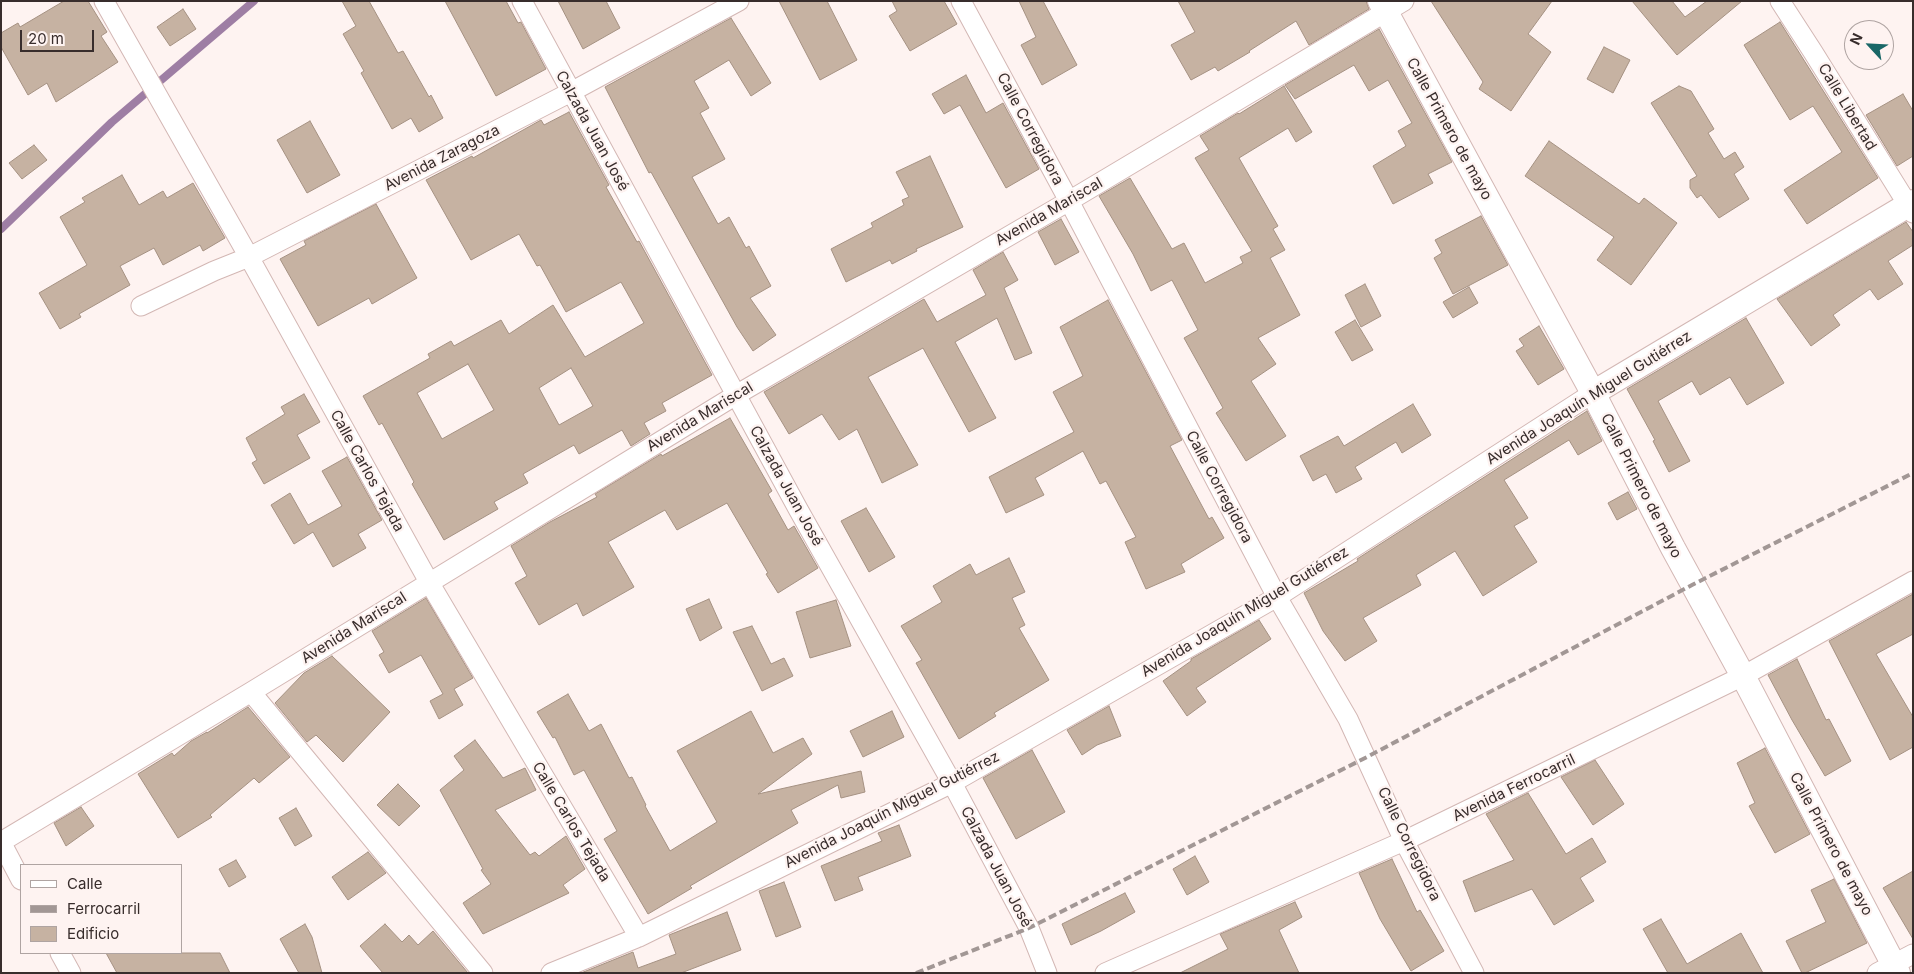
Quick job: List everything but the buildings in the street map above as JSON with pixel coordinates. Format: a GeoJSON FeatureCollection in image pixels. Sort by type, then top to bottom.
{"type":"FeatureCollection","features":[{"type":"Feature","properties":{"kind":"street","name":"Calle Carlos Tejada"},"geometry":{"type":"LineString","coordinates":[[104,1],[249,257],[429,582],[639,937]]}},
{"type":"Feature","properties":{"kind":"street","name":"Calzada Juan José"},"geometry":{"type":"LineString","coordinates":[[522,1],[798,509],[952,783],[1029,928],[1047,973]]}},
{"type":"Feature","properties":{"kind":"street","name":"Avenida Zaragoza"},"geometry":{"type":"LineString","coordinates":[[141,306],[249,257],[571,92],[739,1]]}},
{"type":"Feature","properties":{"kind":"street","name":"Calle Corregidora"},"geometry":{"type":"LineString","coordinates":[[961,1],[1069,201],[1277,597],[1348,719],[1404,841],[1474,973]]}},
{"type":"Feature","properties":{"kind":"street","name":"Calle Libertad"},"geometry":{"type":"LineString","coordinates":[[1780,1],[1911,207]]}},
{"type":"Feature","properties":{"kind":"street","name":"Avenida Mariscal"},"geometry":{"type":"LineString","coordinates":[[1,842],[251,692],[736,395],[1069,201],[1390,5]]}},
{"type":"Feature","properties":{"kind":"street","name":"Calle Primero de mayo"},"geometry":{"type":"LineString","coordinates":[[1390,5],[1593,392],[1676,556],[1743,676],[1895,966]]}},
{"type":"Feature","properties":{"kind":"street","name":"Avenida Joaquín Miguel Gutiérrez"},"geometry":{"type":"LineString","coordinates":[[551,973],[639,937],[952,783],[1277,597],[1593,392],[1911,207]]}},
{"type":"Feature","properties":{"kind":"street","name":"Avenida Ferrocarril"},"geometry":{"type":"LineString","coordinates":[[1105,973],[1404,841],[1743,676],[1913,581]]}},
{"type":"Feature","properties":{"kind":"street"},"geometry":{"type":"LineString","coordinates":[[251,692],[483,973]]}},
{"type":"Feature","properties":{"kind":"street"},"geometry":{"type":"LineString","coordinates":[[1,842],[20,878]]}},
{"type":"Feature","properties":{"kind":"street"},"geometry":{"type":"LineString","coordinates":[[61,954],[71,973]]}},
{"type":"Feature","properties":{"kind":"waterway"},"geometry":{"type":"LineString","coordinates":[[1,229],[112,122],[254,1]]}},
{"type":"Feature","properties":{"kind":"railway"},"geometry":{"type":"LineString","coordinates":[[916,973],[1029,928],[1367,757],[1692,585],[1913,473]]}}]}
